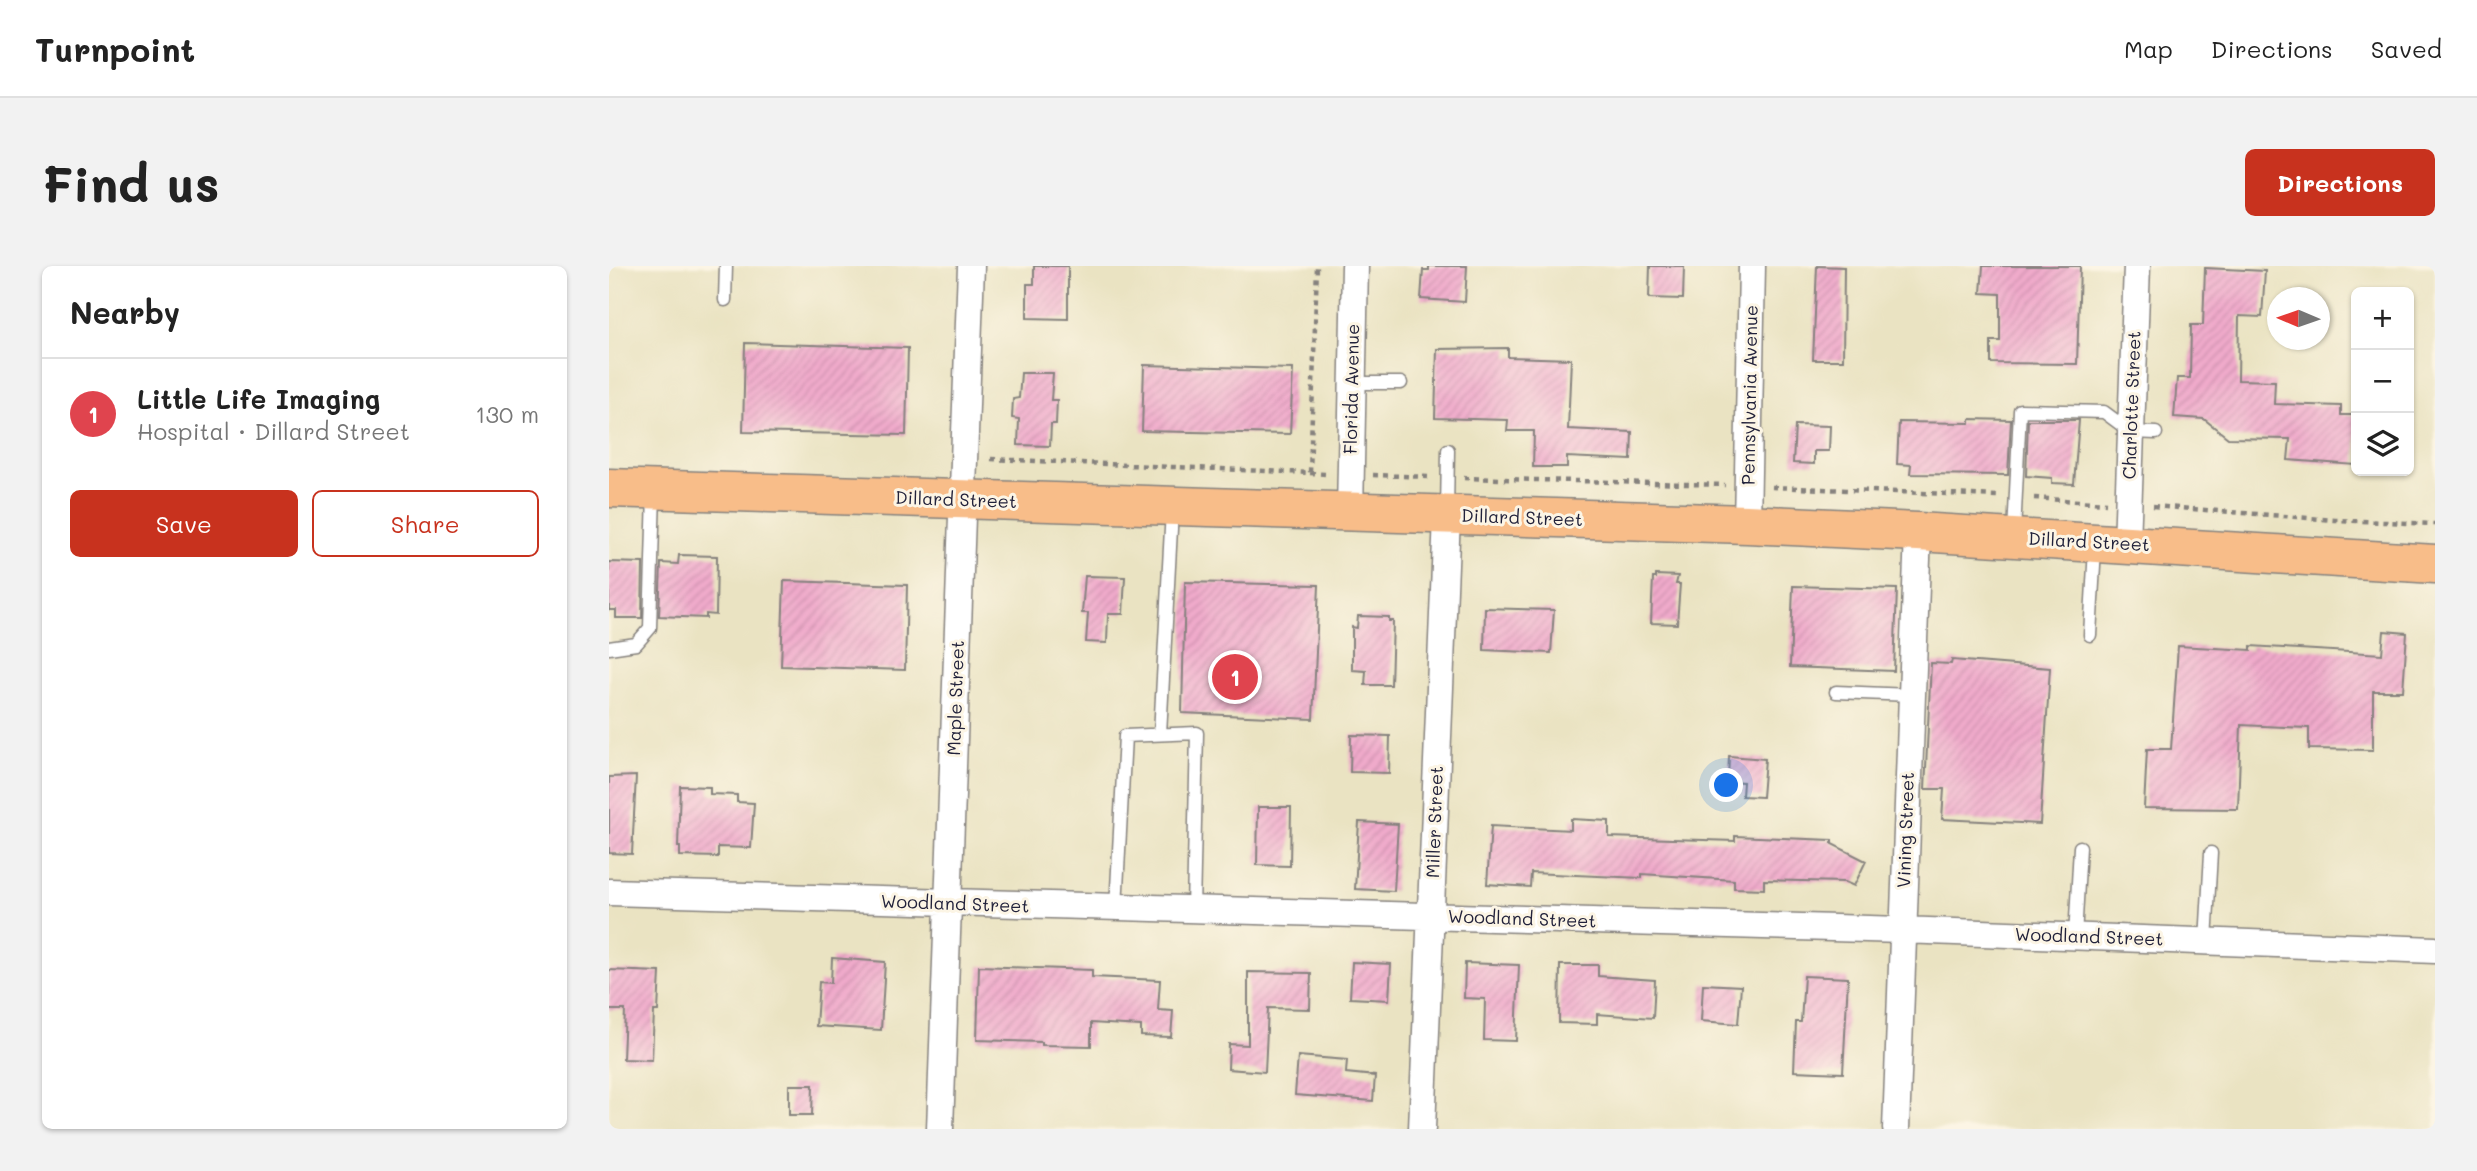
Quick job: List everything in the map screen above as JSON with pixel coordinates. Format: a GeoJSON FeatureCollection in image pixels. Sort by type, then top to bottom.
{"type":"FeatureCollection","features":[{"type":"Feature","properties":{"kind":"main road","name":"Dillard Street"},"geometry":{"type":"LineString","coordinates":[[609,488],[1747,524],[2112,543],[2435,564]]}},
{"type":"Feature","properties":{"kind":"street","name":"Maple Street"},"geometry":{"type":"LineString","coordinates":[[940,1129],[971,266]]}},
{"type":"Feature","properties":{"kind":"street","name":"Florida Avenue"},"geometry":{"type":"LineString","coordinates":[[1350,512],[1355,266]]}},
{"type":"Feature","properties":{"kind":"street","name":"Pennsylvania Avenue"},"geometry":{"type":"LineString","coordinates":[[1747,524],[1752,266]]}},
{"type":"Feature","properties":{"kind":"street","name":"Charlotte Street"},"geometry":{"type":"LineString","coordinates":[[2112,543],[2129,504],[2143,433],[2137,266]]}},
{"type":"Feature","properties":{"kind":"street","name":"Miller Street"},"geometry":{"type":"LineString","coordinates":[[1422,1129],[1447,516]]}},
{"type":"Feature","properties":{"kind":"street","name":"Vining Street"},"geometry":{"type":"LineString","coordinates":[[1896,1129],[1918,532]]}},
{"type":"Feature","properties":{"kind":"street","name":"Woodland Street"},"geometry":{"type":"LineString","coordinates":[[609,892],[1902,930],[2435,950]]}},
{"type":"Feature","properties":{"kind":"lane"},"geometry":{"type":"LineString","coordinates":[[725,300],[726,266]]}},
{"type":"Feature","properties":{"kind":"lane"},"geometry":{"type":"LineString","coordinates":[[1352,383],[1401,383]]}},
{"type":"Feature","properties":{"kind":"lane"},"geometry":{"type":"LineString","coordinates":[[2014,538],[2020,410],[2104,412],[2143,433]]}},
{"type":"Feature","properties":{"kind":"lane"},"geometry":{"type":"LineString","coordinates":[[1447,516],[1448,450]]}},
{"type":"Feature","properties":{"kind":"lane"},"geometry":{"type":"LineString","coordinates":[[609,648],[636,645],[650,628],[654,489]]}},
{"type":"Feature","properties":{"kind":"lane"},"geometry":{"type":"LineString","coordinates":[[1160,734],[1172,506]]}},
{"type":"Feature","properties":{"kind":"lane"},"geometry":{"type":"LineString","coordinates":[[2090,635],[2112,543]]}},
{"type":"Feature","properties":{"kind":"lane"},"geometry":{"type":"LineString","coordinates":[[1836,692],[1911,695]]}},
{"type":"Feature","properties":{"kind":"lane"},"geometry":{"type":"LineString","coordinates":[[1116,908],[1125,736],[1197,733],[1193,910]]}},
{"type":"Feature","properties":{"kind":"lane"},"geometry":{"type":"LineString","coordinates":[[2075,937],[2081,847]]}},
{"type":"Feature","properties":{"kind":"lane"},"geometry":{"type":"LineString","coordinates":[[2206,941],[2211,853]]}},
{"type":"Feature","properties":{"kind":"path"},"geometry":{"type":"LineString","coordinates":[[1310,473],[1317,266]]}},
{"type":"Feature","properties":{"kind":"path"},"geometry":{"type":"LineString","coordinates":[[991,459],[1310,473],[2016,497],[2435,524]]}},
{"type":"Feature","properties":{"kind":"building"},"geometry":{"type":"Polygon","coordinates":[[[1034,266],[1068,266],[1068,319],[1027,318],[1027,284],[1034,284],[1034,266]]]}},
{"type":"Feature","properties":{"kind":"building"},"geometry":{"type":"Polygon","coordinates":[[[1429,266],[1467,266],[1465,302],[1421,299],[1423,270],[1429,270],[1429,266]]]}},
{"type":"Feature","properties":{"kind":"building"},"geometry":{"type":"Polygon","coordinates":[[[1650,266],[1684,266],[1683,299],[1649,298],[1650,266]]]}},
{"type":"Feature","properties":{"kind":"building"},"geometry":{"type":"Polygon","coordinates":[[[1817,266],[1844,267],[1843,360],[1813,360],[1817,266]]]}},
{"type":"Feature","properties":{"kind":"building"},"geometry":{"type":"Polygon","coordinates":[[[1983,266],[2080,266],[2077,364],[1991,363],[1991,341],[2000,341],[2000,294],[1981,293],[1983,266]]]}},
{"type":"Feature","properties":{"kind":"building"},"geometry":{"type":"Polygon","coordinates":[[[2205,268],[2265,271],[2262,317],[2239,316],[2238,380],[2275,381],[2274,404],[2341,406],[2341,415],[2351,415],[2351,465],[2288,460],[2290,439],[2228,438],[2204,419],[2174,417],[2177,378],[2190,378],[2191,325],[2203,325],[2205,268]]]}},
{"type":"Feature","properties":{"kind":"building"},"geometry":{"type":"Polygon","coordinates":[[[745,343],[908,348],[906,435],[743,432],[745,343]]]}},
{"type":"Feature","properties":{"kind":"building"},"geometry":{"type":"Polygon","coordinates":[[[1508,348],[1508,357],[1571,359],[1568,429],[1632,432],[1631,460],[1567,457],[1567,467],[1533,467],[1534,431],[1507,431],[1508,420],[1435,418],[1437,349],[1508,348]]]}},
{"type":"Feature","properties":{"kind":"building"},"geometry":{"type":"Polygon","coordinates":[[[1144,365],[1293,369],[1290,434],[1142,431],[1144,365]]]}},
{"type":"Feature","properties":{"kind":"building"},"geometry":{"type":"Polygon","coordinates":[[[1021,373],[1053,373],[1051,400],[1057,400],[1056,424],[1051,424],[1050,446],[1018,445],[1019,419],[1012,418],[1013,399],[1019,398],[1021,373]]]}},
{"type":"Feature","properties":{"kind":"building"},"geometry":{"type":"Polygon","coordinates":[[[1970,419],[2011,420],[2008,475],[1910,474],[1911,465],[1897,464],[1899,422],[1970,423],[1970,419]]]}},
{"type":"Feature","properties":{"kind":"building"},"geometry":{"type":"Polygon","coordinates":[[[2028,420],[2079,420],[2074,484],[2052,483],[2052,478],[2026,476],[2028,420]]]}},
{"type":"Feature","properties":{"kind":"building"},"geometry":{"type":"Polygon","coordinates":[[[1795,425],[1830,426],[1829,451],[1814,451],[1814,464],[1793,463],[1795,425]]]}},
{"type":"Feature","properties":{"kind":"building"},"geometry":{"type":"Polygon","coordinates":[[[679,555],[717,556],[716,615],[706,614],[706,618],[659,616],[661,563],[678,564],[679,555]]]}},
{"type":"Feature","properties":{"kind":"building"},"geometry":{"type":"Polygon","coordinates":[[[609,562],[643,563],[642,618],[616,618],[616,610],[609,610],[609,562]]]}},
{"type":"Feature","properties":{"kind":"building"},"geometry":{"type":"Polygon","coordinates":[[[1656,575],[1678,576],[1676,584],[1680,584],[1677,624],[1651,623],[1653,578],[1656,578],[1656,575]]]}},
{"type":"Feature","properties":{"kind":"building"},"geometry":{"type":"Polygon","coordinates":[[[1085,576],[1125,577],[1123,614],[1108,614],[1107,643],[1086,642],[1088,613],[1082,613],[1085,576]]]}},
{"type":"Feature","properties":{"kind":"building"},"geometry":{"type":"Polygon","coordinates":[[[784,581],[907,585],[905,670],[781,666],[784,581]]]}},
{"type":"Feature","properties":{"kind":"building"},"geometry":{"type":"Polygon","coordinates":[[[1185,582],[1319,585],[1313,719],[1182,713],[1185,582]]]}},
{"type":"Feature","properties":{"kind":"building"},"geometry":{"type":"Polygon","coordinates":[[[1793,586],[1897,589],[1894,671],[1790,667],[1793,586]]]}},
{"type":"Feature","properties":{"kind":"building"},"geometry":{"type":"Polygon","coordinates":[[[1485,608],[1554,610],[1551,653],[1484,650],[1485,608]]]}},
{"type":"Feature","properties":{"kind":"building"},"geometry":{"type":"Polygon","coordinates":[[[1358,616],[1389,617],[1389,621],[1393,621],[1391,685],[1365,685],[1366,671],[1352,670],[1352,627],[1357,628],[1358,616]]]}},
{"type":"Feature","properties":{"kind":"building"},"geometry":{"type":"Polygon","coordinates":[[[2384,631],[2407,633],[2403,691],[2373,691],[2373,750],[2309,749],[2309,728],[2241,725],[2238,809],[2144,808],[2147,749],[2171,749],[2178,646],[2251,650],[2251,646],[2382,654],[2384,631]]]}},
{"type":"Feature","properties":{"kind":"building"},"geometry":{"type":"Polygon","coordinates":[[[1952,660],[2050,668],[2040,824],[1942,819],[1944,789],[1925,789],[1931,663],[1951,664],[1952,660]]]}},
{"type":"Feature","properties":{"kind":"building"},"geometry":{"type":"Polygon","coordinates":[[[1351,735],[1390,736],[1389,773],[1350,772],[1351,735]]]}},
{"type":"Feature","properties":{"kind":"building"},"geometry":{"type":"Polygon","coordinates":[[[1729,756],[1765,759],[1762,797],[1742,796],[1743,782],[1728,781],[1729,756]]]}},
{"type":"Feature","properties":{"kind":"building"},"geometry":{"type":"Polygon","coordinates":[[[636,776],[632,854],[609,853],[609,777],[636,776]]]}},
{"type":"Feature","properties":{"kind":"building"},"geometry":{"type":"Polygon","coordinates":[[[680,786],[710,787],[710,794],[737,795],[737,802],[754,803],[751,848],[718,847],[718,857],[680,856],[680,786]]]}},
{"type":"Feature","properties":{"kind":"building"},"geometry":{"type":"Polygon","coordinates":[[[1258,807],[1291,807],[1290,866],[1257,865],[1258,807]]]}},
{"type":"Feature","properties":{"kind":"building"},"geometry":{"type":"Polygon","coordinates":[[[1571,819],[1609,821],[1609,837],[1735,841],[1735,836],[1832,840],[1832,844],[1866,861],[1854,886],[1845,882],[1764,880],[1764,889],[1734,888],[1734,880],[1642,874],[1642,878],[1531,873],[1530,887],[1487,884],[1491,826],[1571,830],[1571,819]]]}},
{"type":"Feature","properties":{"kind":"building"},"geometry":{"type":"Polygon","coordinates":[[[1359,822],[1398,824],[1394,891],[1355,889],[1359,822]]]}},
{"type":"Feature","properties":{"kind":"building"},"geometry":{"type":"Polygon","coordinates":[[[832,958],[885,962],[881,1030],[816,1026],[819,982],[831,983],[832,958]]]}},
{"type":"Feature","properties":{"kind":"building"},"geometry":{"type":"Polygon","coordinates":[[[1352,962],[1391,964],[1389,1000],[1350,998],[1352,962]]]}},
{"type":"Feature","properties":{"kind":"building"},"geometry":{"type":"Polygon","coordinates":[[[1465,963],[1519,965],[1516,1041],[1484,1040],[1485,999],[1464,998],[1465,963]]]}},
{"type":"Feature","properties":{"kind":"building"},"geometry":{"type":"Polygon","coordinates":[[[1560,965],[1598,965],[1598,976],[1655,980],[1653,1018],[1597,1014],[1597,1024],[1559,1023],[1560,965]]]}},
{"type":"Feature","properties":{"kind":"building"},"geometry":{"type":"Polygon","coordinates":[[[979,966],[1092,970],[1092,977],[1160,980],[1158,1010],[1173,1011],[1171,1037],[1141,1036],[1141,1026],[1091,1023],[1091,1046],[977,1040],[979,966]]]}},
{"type":"Feature","properties":{"kind":"building"},"geometry":{"type":"Polygon","coordinates":[[[609,970],[660,972],[658,1011],[654,1011],[652,1060],[623,1059],[625,1010],[609,1010],[609,970]]]}},
{"type":"Feature","properties":{"kind":"building"},"geometry":{"type":"Polygon","coordinates":[[[1248,972],[1311,973],[1310,1009],[1268,1008],[1265,1072],[1228,1069],[1229,1044],[1248,1045],[1248,972]]]}},
{"type":"Feature","properties":{"kind":"building"},"geometry":{"type":"Polygon","coordinates":[[[1804,976],[1848,978],[1843,1073],[1794,1071],[1796,1022],[1801,1022],[1804,976]]]}},
{"type":"Feature","properties":{"kind":"building"},"geometry":{"type":"Polygon","coordinates":[[[1703,984],[1741,986],[1738,1024],[1701,1021],[1703,984]]]}},
{"type":"Feature","properties":{"kind":"building"},"geometry":{"type":"Polygon","coordinates":[[[1298,1056],[1347,1060],[1346,1073],[1375,1076],[1373,1101],[1295,1095],[1298,1056]]]}},
{"type":"Feature","properties":{"kind":"building"},"geometry":{"type":"Polygon","coordinates":[[[789,1085],[813,1085],[812,1115],[789,1115],[789,1085]]]}},
{"type":"Feature","properties":{"kind":"place","name":"Little Life Imaging"},"geometry":{"type":"Point","coordinates":[1235,677]}}]}
